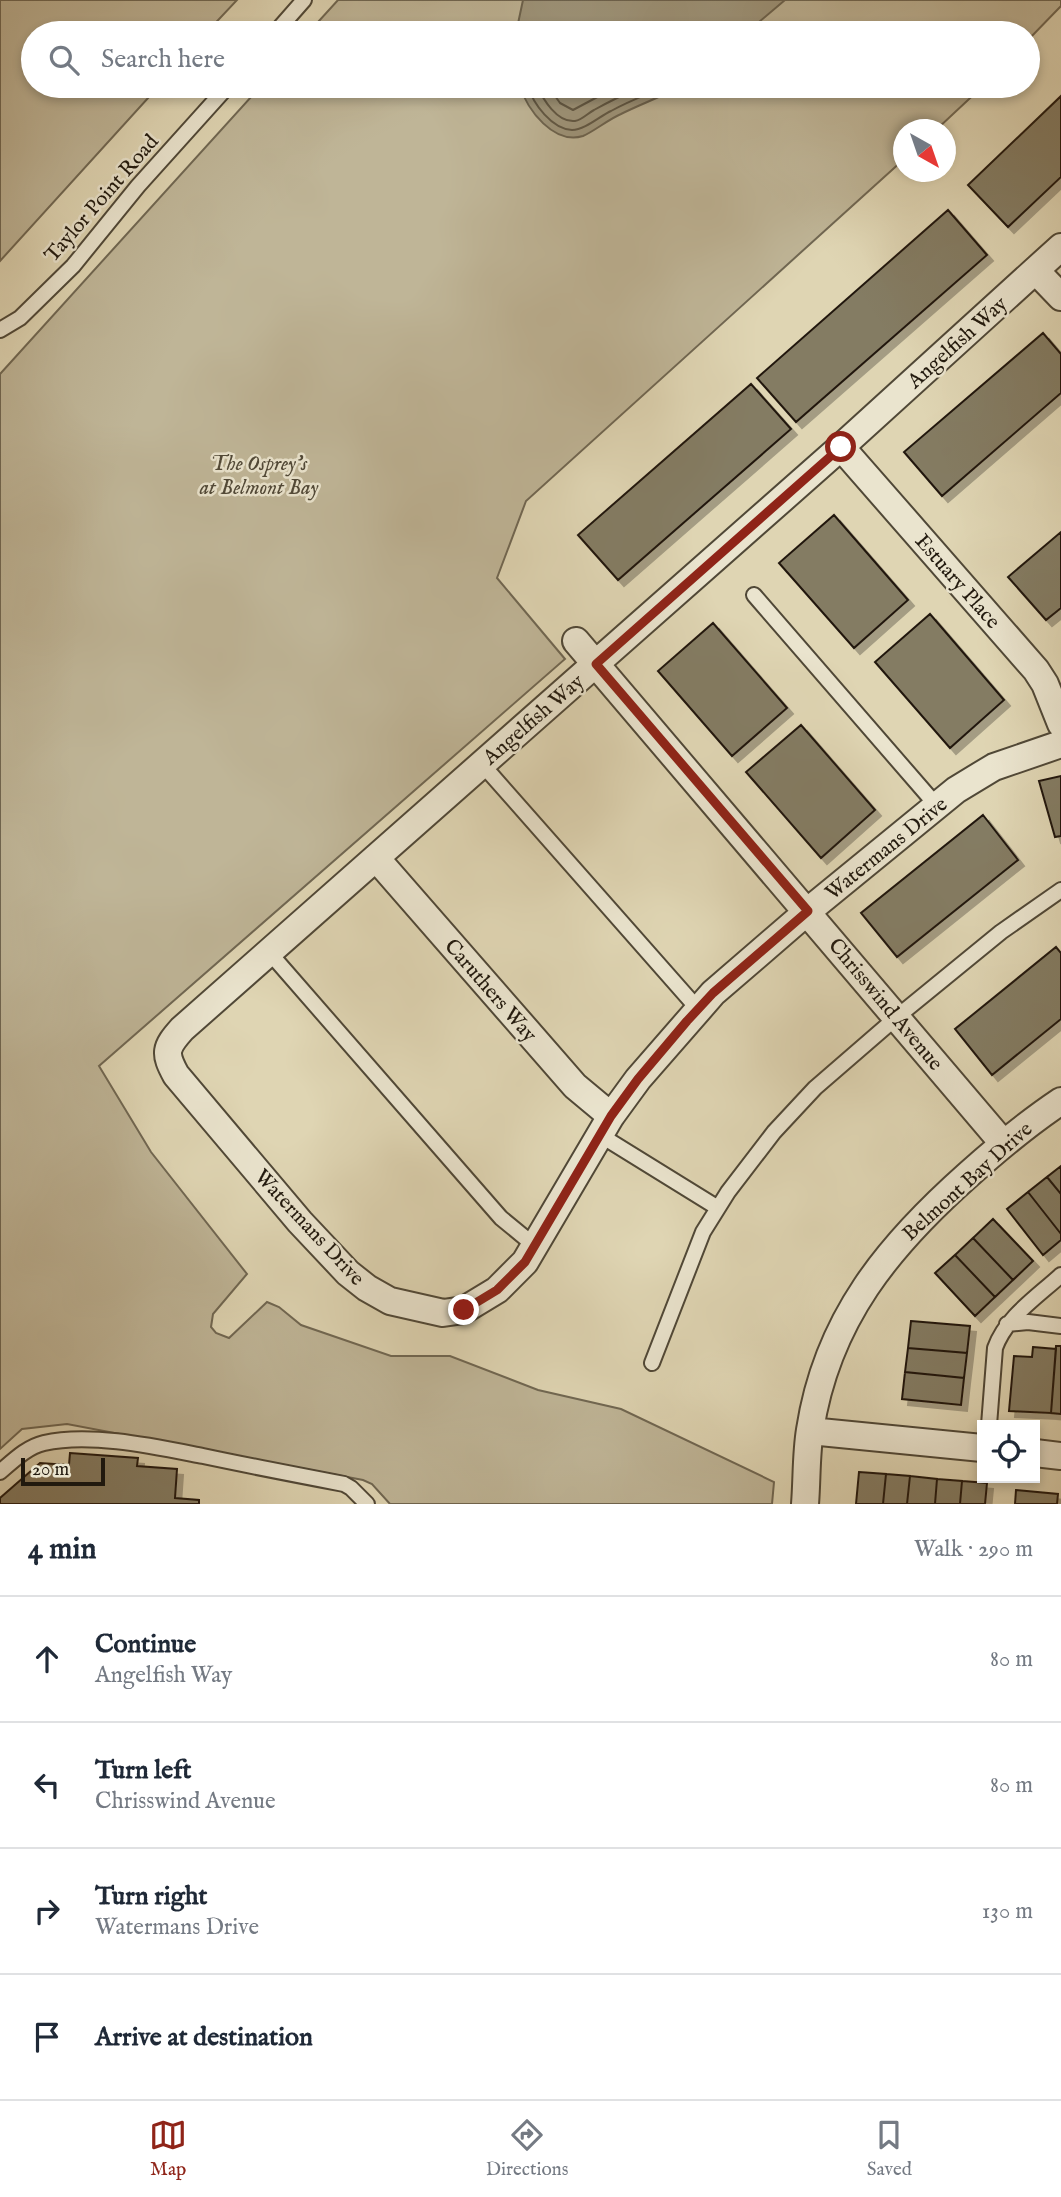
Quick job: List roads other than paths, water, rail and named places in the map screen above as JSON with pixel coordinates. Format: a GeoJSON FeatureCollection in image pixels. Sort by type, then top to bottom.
{"type":"FeatureCollection","features":[{"type":"Feature","properties":{"kind":"street","name":"Angelfish Way"},"geometry":{"type":"LineString","coordinates":[[166,1053],[173,1038],[182,1029],[841,447],[1061,247]]}},
{"type":"Feature","properties":{"kind":"street"},"geometry":{"type":"LineString","coordinates":[[1036,271],[1061,297]]}},
{"type":"Feature","properties":{"kind":"street","name":"Estuary Place"},"geometry":{"type":"LineString","coordinates":[[841,447],[1053,677],[1061,724]]}},
{"type":"Feature","properties":{"kind":"street","name":"Chrisswind Avenue"},"geometry":{"type":"LineString","coordinates":[[576,641],[1003,1143]]}},
{"type":"Feature","properties":{"kind":"street","name":"Watermans Drive"},"geometry":{"type":"LineString","coordinates":[[166,1053],[176,1075],[300,1222],[348,1273],[390,1301],[443,1313],[464,1310],[486,1298],[512,1277],[535,1246],[606,1126],[638,1079],[713,993],[808,911],[975,777],[994,767],[1061,744]]}},
{"type":"Feature","properties":{"kind":"street","name":"Caruthers Way"},"geometry":{"type":"LineString","coordinates":[[376,858],[575,1086],[606,1126]]}},
{"type":"Feature","properties":{"kind":"street","name":"Belmont Bay Drive"},"geometry":{"type":"LineString","coordinates":[[805,1504],[810,1431],[830,1360],[857,1300],[875,1271],[924,1215],[1003,1143],[1061,1101]]}},
{"type":"Feature","properties":{"kind":"street"},"geometry":{"type":"LineString","coordinates":[[810,1431],[977,1448]]}},
{"type":"Feature","properties":{"kind":"street"},"geometry":{"type":"LineString","coordinates":[[1040,1454],[1061,1456]]}},
{"type":"Feature","properties":{"kind":"lane"},"geometry":{"type":"LineString","coordinates":[[286,21],[304,0]]}},
{"type":"Feature","properties":{"kind":"lane","name":"Taylor Point Road"},"geometry":{"type":"LineString","coordinates":[[0,330],[20,318],[73,266],[138,186],[217,98]]}},
{"type":"Feature","properties":{"kind":"lane"},"geometry":{"type":"LineString","coordinates":[[754,595],[937,806]]}},
{"type":"Feature","properties":{"kind":"lane"},"geometry":{"type":"LineString","coordinates":[[482,764],[698,1009]]}},
{"type":"Feature","properties":{"kind":"lane"},"geometry":{"type":"LineString","coordinates":[[652,1363],[704,1233],[718,1208],[751,1161],[795,1108],[897,1017],[1001,932],[1061,890]]}},
{"type":"Feature","properties":{"kind":"lane"},"geometry":{"type":"LineString","coordinates":[[269,952],[501,1218],[535,1246]]}},
{"type":"Feature","properties":{"kind":"lane"},"geometry":{"type":"LineString","coordinates":[[606,1126],[718,1208]]}},
{"type":"Feature","properties":{"kind":"lane"},"geometry":{"type":"LineString","coordinates":[[989,1420],[995,1348],[1007,1324],[1061,1275]]}},
{"type":"Feature","properties":{"kind":"lane"},"geometry":{"type":"LineString","coordinates":[[1007,1324],[1028,1322],[1061,1326]]}},
{"type":"Feature","properties":{"kind":"lane"},"geometry":{"type":"LineString","coordinates":[[0,1472],[23,1452],[44,1443],[75,1440],[111,1442],[152,1446],[344,1484],[367,1504]]}},
{"type":"Feature","properties":{"kind":"water"},"geometry":{"type":"Polygon","coordinates":[[[523,0],[785,0],[760,21],[519,21],[523,0]]]}},
{"type":"Feature","properties":{"kind":"water"},"geometry":{"type":"Polygon","coordinates":[[[526,98],[657,98],[616,116],[583,136],[572,137],[552,130],[535,115],[526,98]]]}},
{"type":"Feature","properties":{"kind":"park label","name":"The Osprey's at Belmont Bay"},"geometry":{"type":"Point","coordinates":[259,475]}}]}
